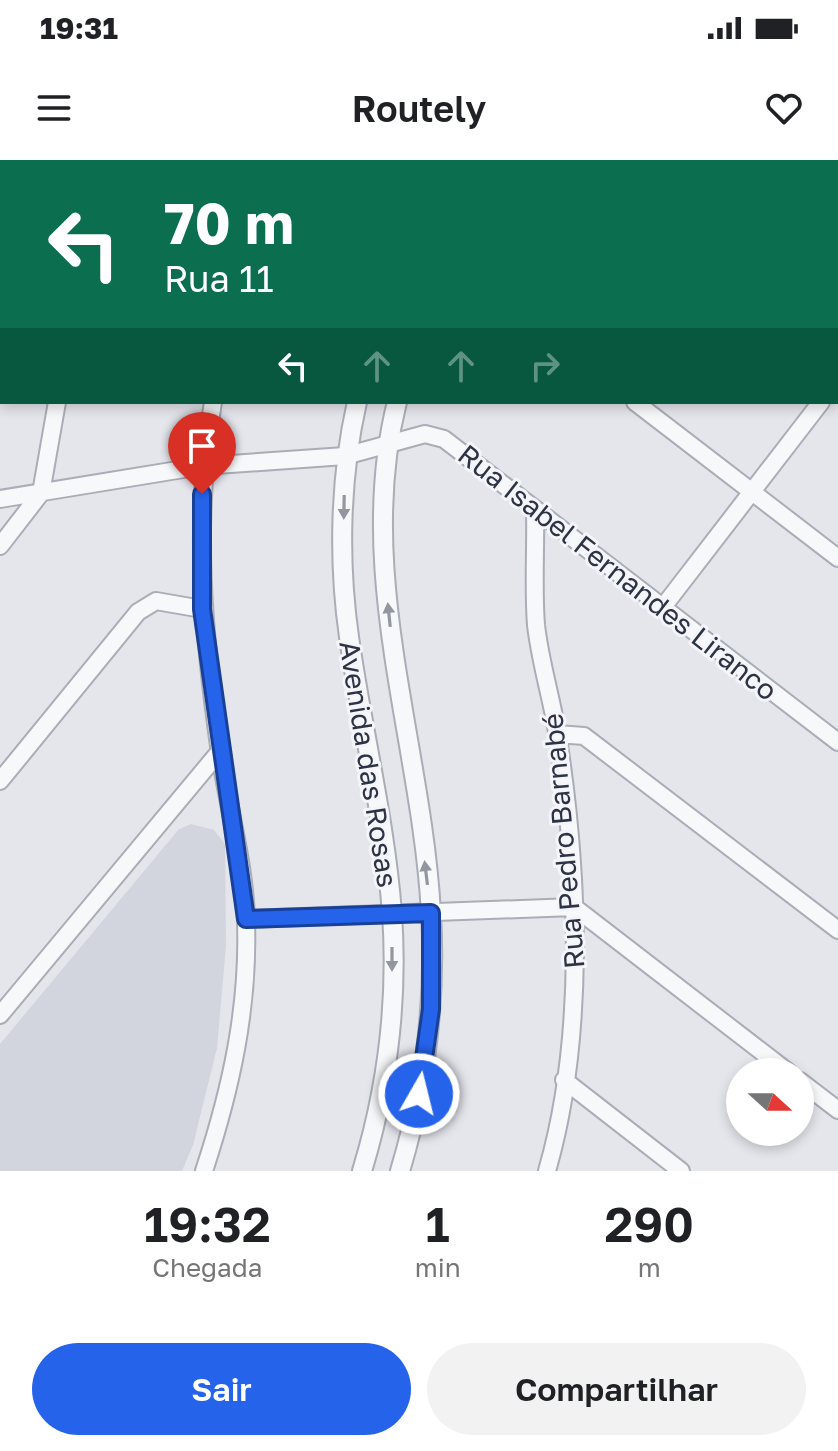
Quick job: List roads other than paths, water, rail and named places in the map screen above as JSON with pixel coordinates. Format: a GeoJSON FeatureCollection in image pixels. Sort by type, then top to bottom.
{"type":"FeatureCollection","features":[{"type":"Feature","properties":{"kind":"street"},"geometry":{"type":"LineString","coordinates":[[0,546],[41,493],[57,404]]}},
{"type":"Feature","properties":{"kind":"street"},"geometry":{"type":"LineString","coordinates":[[204,1171],[229,1095],[241,1022],[246,919],[202,609],[202,466],[213,404]]}},
{"type":"Feature","properties":{"kind":"street","name":"Avenida das Rosas"},"geometry":{"type":"LineString","coordinates":[[357,404],[345,456],[344,560],[348,635],[392,914],[392,1004],[380,1113],[362,1171]]}},
{"type":"Feature","properties":{"kind":"street","name":"Avenida das Rosas"},"geometry":{"type":"LineString","coordinates":[[397,404],[387,443],[384,573],[431,913],[431,1009],[415,1122],[400,1171]]}},
{"type":"Feature","properties":{"kind":"street"},"geometry":{"type":"LineString","coordinates":[[638,404],[838,558]]}},
{"type":"Feature","properties":{"kind":"street"},"geometry":{"type":"LineString","coordinates":[[663,607],[819,404]]}},
{"type":"Feature","properties":{"kind":"street","name":"Rua Isabel Fernandes Liranco"},"geometry":{"type":"LineString","coordinates":[[0,499],[202,466],[345,456],[425,434],[444,439],[838,742]]}},
{"type":"Feature","properties":{"kind":"street","name":"Rua Pedro Barnabé"},"geometry":{"type":"LineString","coordinates":[[535,510],[536,625],[557,734],[574,907],[576,990],[557,1138],[547,1171]]}},
{"type":"Feature","properties":{"kind":"street"},"geometry":{"type":"LineString","coordinates":[[0,781],[138,612],[156,601],[202,609]]}},
{"type":"Feature","properties":{"kind":"street"},"geometry":{"type":"LineString","coordinates":[[557,734],[584,736],[838,930]]}},
{"type":"Feature","properties":{"kind":"street"},"geometry":{"type":"LineString","coordinates":[[0,1015],[220,751]]}},
{"type":"Feature","properties":{"kind":"street"},"geometry":{"type":"LineString","coordinates":[[246,919],[574,907],[770,1058]]}},
{"type":"Feature","properties":{"kind":"street"},"geometry":{"type":"LineString","coordinates":[[564,1080],[681,1171]]}},
{"type":"Feature","properties":{"kind":"street"},"geometry":{"type":"LineString","coordinates":[[814,1092],[838,1110]]}}]}
